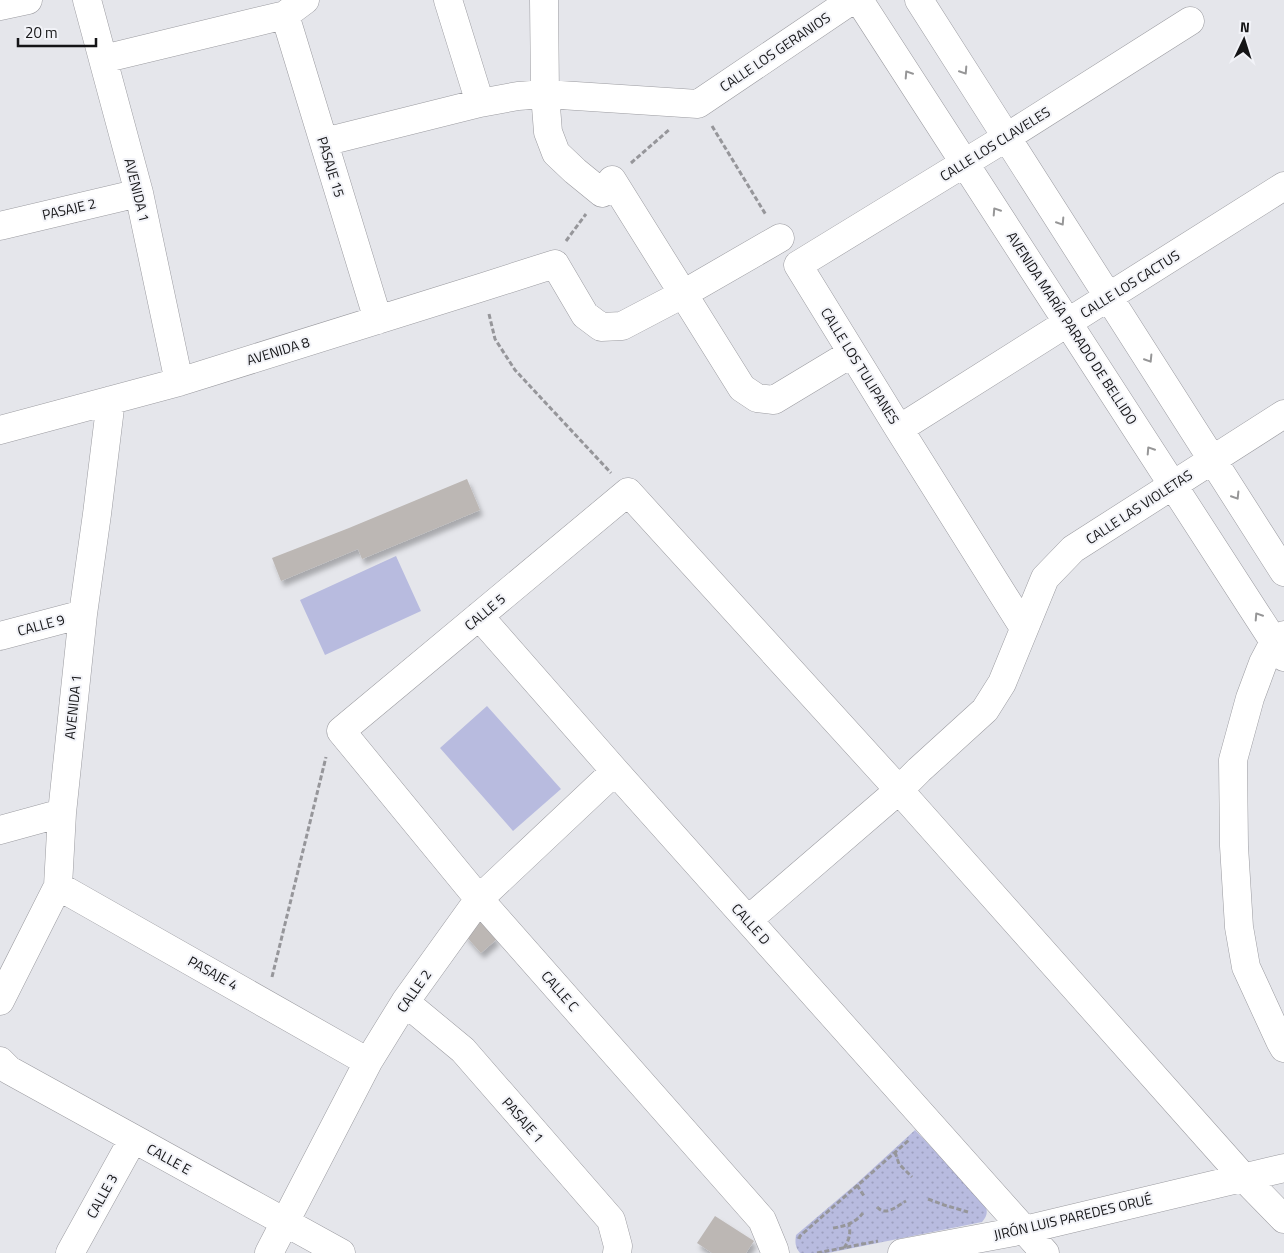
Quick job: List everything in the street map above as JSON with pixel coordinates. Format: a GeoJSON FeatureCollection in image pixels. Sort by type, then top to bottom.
{"type":"FeatureCollection","features":[{"type":"Feature","properties":{"kind":"street"},"geometry":{"type":"LineString","coordinates":[[0,6],[28,0]]}},
{"type":"Feature","properties":{"kind":"street","name":"AVENIDA 1"},"geometry":{"type":"LineString","coordinates":[[87,0],[139,193],[179,382]]}},
{"type":"Feature","properties":{"kind":"street"},"geometry":{"type":"LineString","coordinates":[[448,0],[480,103]]}},
{"type":"Feature","properties":{"kind":"street"},"geometry":{"type":"LineString","coordinates":[[544,0],[545,94],[548,132],[556,153],[575,171],[607,186],[683,294],[742,388],[757,398],[774,400],[852,352]]}},
{"type":"Feature","properties":{"kind":"street","name":"CALLE LOS GERANIOS"},"geometry":{"type":"LineString","coordinates":[[698,104],[852,0]]}},
{"type":"Feature","properties":{"kind":"street","name":"AVENIDA MARÍA PARADO DE BELLIDO"},"geometry":{"type":"LineString","coordinates":[[860,0],[1173,484],[1281,645]]}},
{"type":"Feature","properties":{"kind":"street"},"geometry":{"type":"LineString","coordinates":[[919,0],[1284,572]]}},
{"type":"Feature","properties":{"kind":"street"},"geometry":{"type":"LineString","coordinates":[[103,59],[295,8]]}},
{"type":"Feature","properties":{"kind":"street","name":"PASAJE 15"},"geometry":{"type":"LineString","coordinates":[[295,8],[324,142],[378,320]]}},
{"type":"Feature","properties":{"kind":"street","name":"CALLE LOS CLAVELES"},"geometry":{"type":"LineString","coordinates":[[798,265],[1007,137],[1190,21]]}},
{"type":"Feature","properties":{"kind":"street"},"geometry":{"type":"LineString","coordinates":[[324,142],[480,103],[518,96],[545,94],[698,104]]}},
{"type":"Feature","properties":{"kind":"street","name":"CALLE LOS CACTUS"},"geometry":{"type":"LineString","coordinates":[[899,430],[1284,186]]}},
{"type":"Feature","properties":{"kind":"street","name":"PASAJE 2"},"geometry":{"type":"LineString","coordinates":[[0,226],[139,193]]}},
{"type":"Feature","properties":{"kind":"street"},"geometry":{"type":"LineString","coordinates":[[683,294],[780,238]]}},
{"type":"Feature","properties":{"kind":"street","name":"AVENIDA 8"},"geometry":{"type":"LineString","coordinates":[[0,430],[179,382],[554,264],[585,315],[601,327],[622,326],[683,294]]}},
{"type":"Feature","properties":{"kind":"street","name":"CALLE LOS TULIPANES"},"geometry":{"type":"LineString","coordinates":[[798,265],[1024,628]]}},
{"type":"Feature","properties":{"kind":"street","name":"AVENIDA 1"},"geometry":{"type":"LineString","coordinates":[[0,1001],[58,886],[62,813],[82,614],[111,400]]}},
{"type":"Feature","properties":{"kind":"street","name":"CALLE LAS VIOLETAS"},"geometry":{"type":"LineString","coordinates":[[748,920],[899,790],[985,710],[1002,684],[1045,578],[1073,549],[1284,414]]}},
{"type":"Feature","properties":{"kind":"street"},"geometry":{"type":"LineString","coordinates":[[628,492],[899,790],[1244,1178],[1284,1220]]}},
{"type":"Feature","properties":{"kind":"street","name":"CALLE 5"},"geometry":{"type":"LineString","coordinates":[[341,731],[628,492]]}},
{"type":"Feature","properties":{"kind":"street","name":"CALLE 9"},"geometry":{"type":"LineString","coordinates":[[0,636],[82,614]]}},
{"type":"Feature","properties":{"kind":"street","name":"CALLE D"},"geometry":{"type":"LineString","coordinates":[[479,616],[1045,1253]]}},
{"type":"Feature","properties":{"kind":"street"},"geometry":{"type":"LineString","coordinates":[[1281,645],[1263,663],[1250,698],[1233,760],[1234,846],[1238,927],[1246,967],[1284,1048]]}},
{"type":"Feature","properties":{"kind":"street","name":"CALLE C"},"geometry":{"type":"LineString","coordinates":[[341,731],[479,899],[762,1220],[774,1248],[787,1248]]}},
{"type":"Feature","properties":{"kind":"street","name":"CALLE 2"},"geometry":{"type":"LineString","coordinates":[[269,1253],[368,1062],[406,1002],[479,899],[615,771]]}},
{"type":"Feature","properties":{"kind":"street"},"geometry":{"type":"LineString","coordinates":[[0,830],[62,813]]}},
{"type":"Feature","properties":{"kind":"street","name":"PASAJE 4"},"geometry":{"type":"LineString","coordinates":[[58,886],[368,1062]]}},
{"type":"Feature","properties":{"kind":"street","name":"PASAJE 1"},"geometry":{"type":"LineString","coordinates":[[406,1002],[462,1050],[611,1220],[618,1246],[617,1253]]}},
{"type":"Feature","properties":{"kind":"street","name":"CALLE E"},"geometry":{"type":"LineString","coordinates":[[0,1062],[9,1070],[341,1253]]}},
{"type":"Feature","properties":{"kind":"street","name":"CALLE 3"},"geometry":{"type":"LineString","coordinates":[[70,1253],[133,1139]]}},
{"type":"Feature","properties":{"kind":"street","name":"JIRÓN LUIS PAREDES ORUÉ"},"geometry":{"type":"LineString","coordinates":[[902,1253],[1024,1230],[1284,1168]]}},
{"type":"Feature","properties":{"kind":"path"},"geometry":{"type":"LineString","coordinates":[[698,104],[780,238]]}},
{"type":"Feature","properties":{"kind":"path"},"geometry":{"type":"LineString","coordinates":[[483,287],[495,339],[515,370],[628,492]]}},
{"type":"Feature","properties":{"kind":"path"},"geometry":{"type":"LineString","coordinates":[[266,1003],[330,744],[341,731]]}},
{"type":"Feature","properties":{"kind":"path"},"geometry":{"type":"LineString","coordinates":[[787,1248],[908,1141]]}},
{"type":"Feature","properties":{"kind":"path"},"geometry":{"type":"LineString","coordinates":[[895,1152],[899,1164],[912,1177]]}},
{"type":"Feature","properties":{"kind":"path"},"geometry":{"type":"LineString","coordinates":[[857,1186],[864,1196]]}},
{"type":"Feature","properties":{"kind":"path"},"geometry":{"type":"LineString","coordinates":[[877,1207],[880,1211],[885,1212],[906,1201]]}},
{"type":"Feature","properties":{"kind":"path"},"geometry":{"type":"LineString","coordinates":[[833,1228],[849,1225],[863,1213]]}},
{"type":"Feature","properties":{"kind":"path"},"geometry":{"type":"LineString","coordinates":[[844,1248],[849,1240],[849,1225]]}},
{"type":"Feature","properties":{"kind":"shaded area"},"geometry":{"type":"Polygon","coordinates":[[[396,556],[421,611],[325,655],[300,600],[396,556]]]}},
{"type":"Feature","properties":{"kind":"shaded area"},"geometry":{"type":"Polygon","coordinates":[[[487,706],[561,789],[513,831],[440,748],[487,706]]]}},
{"type":"Feature","properties":{"kind":"shaded area"},"geometry":{"type":"Polygon","coordinates":[[[915,1130],[984,1202],[987,1213],[982,1222],[828,1253],[800,1253],[797,1249],[796,1235],[915,1130]]]}},
{"type":"Feature","properties":{"kind":"building"},"geometry":{"type":"Polygon","coordinates":[[[467,479],[480,510],[362,559],[358,549],[281,581],[272,558],[467,479]]]}},
{"type":"Feature","properties":{"kind":"building"},"geometry":{"type":"Polygon","coordinates":[[[479,920],[497,939],[481,953],[464,934],[479,920]]]}},
{"type":"Feature","properties":{"kind":"building"},"geometry":{"type":"Polygon","coordinates":[[[715,1216],[754,1241],[746,1253],[712,1253],[697,1243],[715,1216]]]}}]}
